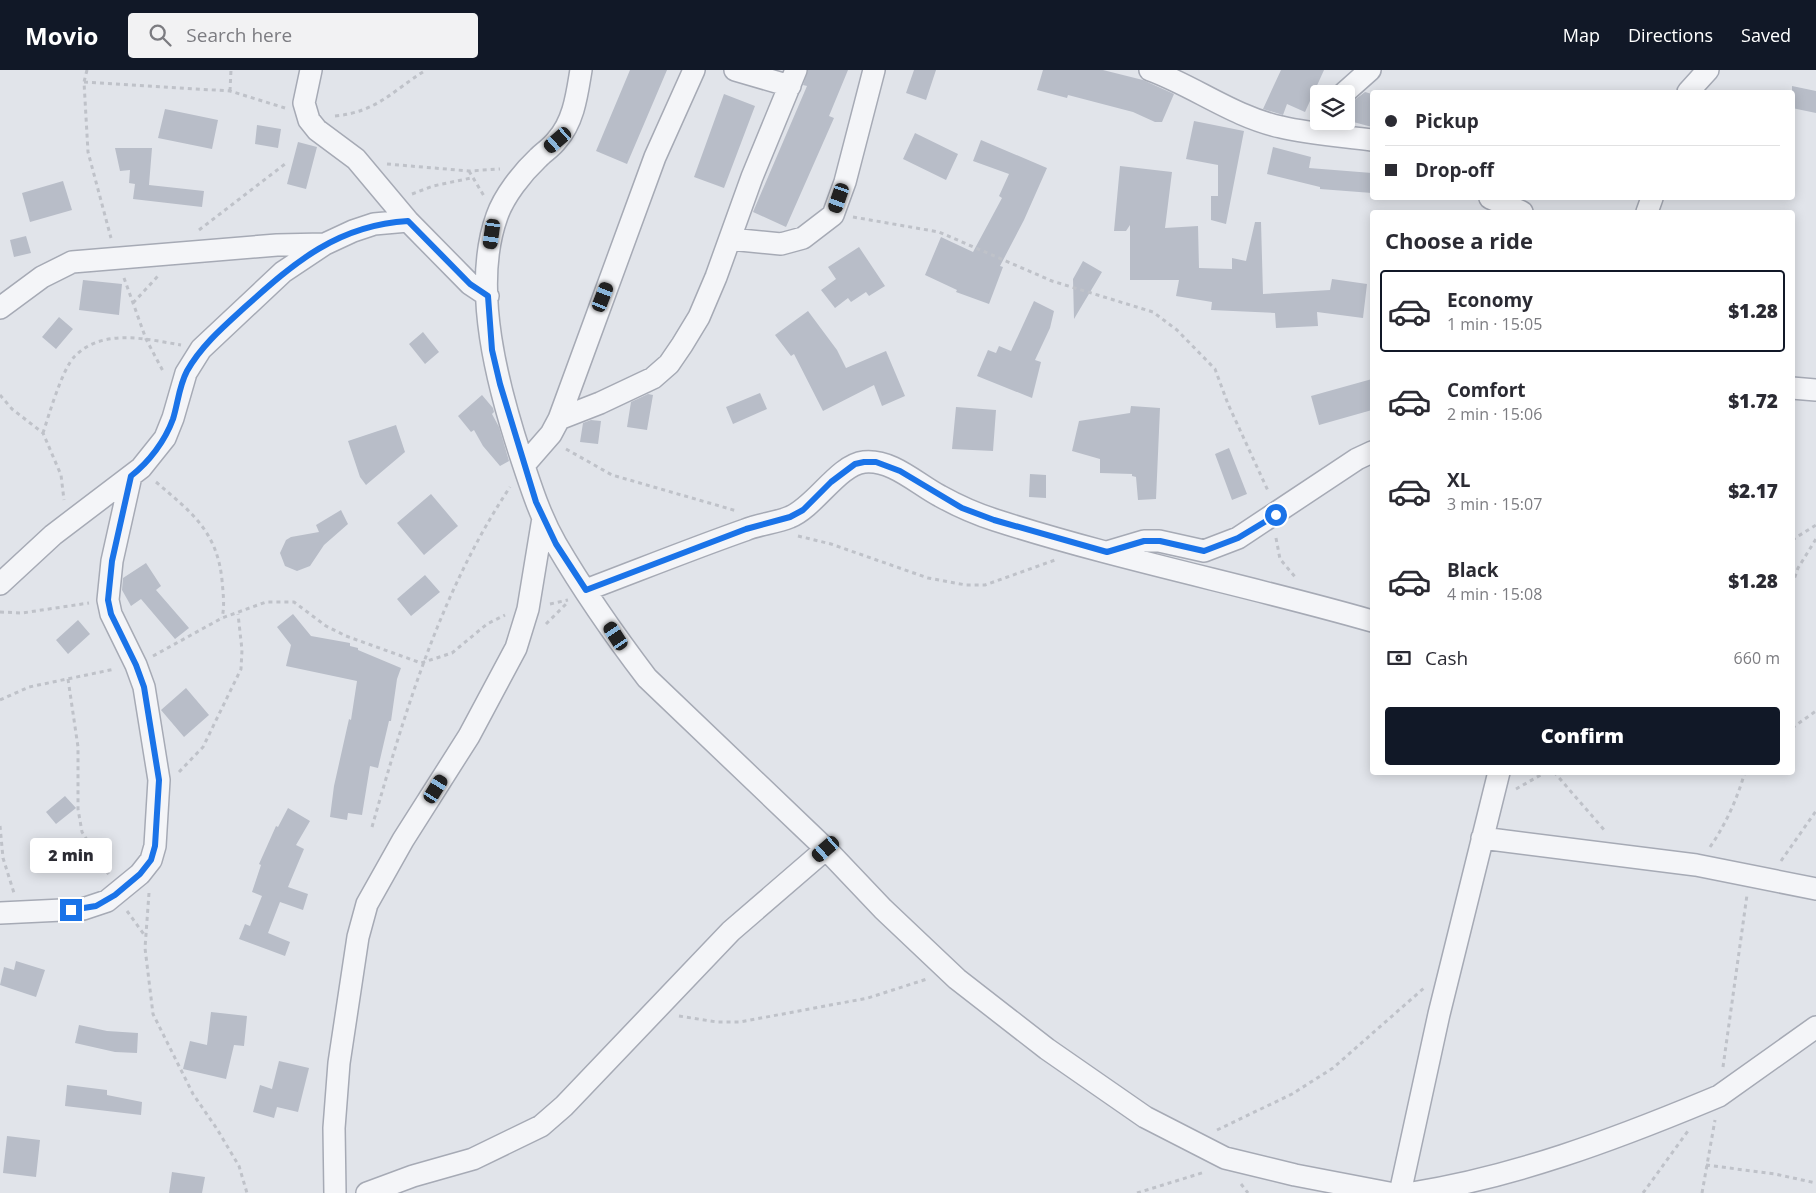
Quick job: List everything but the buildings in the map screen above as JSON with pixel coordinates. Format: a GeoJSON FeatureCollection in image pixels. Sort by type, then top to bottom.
{"type":"FeatureCollection","features":[{"type":"Feature","properties":{"kind":"street"},"geometry":{"type":"LineString","coordinates":[[311,70],[305,92],[307,117],[317,130],[356,159],[408,221],[470,284],[488,296]]}},
{"type":"Feature","properties":{"kind":"street"},"geometry":{"type":"LineString","coordinates":[[581,70],[574,111],[558,140],[537,159],[517,182],[498,214],[488,258],[488,296],[492,350],[524,465],[543,518],[556,544],[647,678],[826,849],[883,909],[949,972],[1047,1049],[1145,1117],[1225,1158],[1296,1175],[1389,1193]]}},
{"type":"Feature","properties":{"kind":"street"},"geometry":{"type":"LineString","coordinates":[[524,465],[555,426],[655,157],[694,70]]}},
{"type":"Feature","properties":{"kind":"street"},"geometry":{"type":"LineString","coordinates":[[555,426],[652,378],[669,364],[699,317],[793,78],[735,70]]}},
{"type":"Feature","properties":{"kind":"street"},"geometry":{"type":"LineString","coordinates":[[730,239],[781,244],[803,238],[833,215],[845,182],[874,70]]}},
{"type":"Feature","properties":{"kind":"street"},"geometry":{"type":"LineString","coordinates":[[1150,70],[1174,74],[1216,102],[1280,127],[1370,140]]}},
{"type":"Feature","properties":{"kind":"street"},"geometry":{"type":"LineString","coordinates":[[1352,85],[1370,70]]}},
{"type":"Feature","properties":{"kind":"street"},"geometry":{"type":"LineString","coordinates":[[1690,90],[1708,70]]}},
{"type":"Feature","properties":{"kind":"street"},"geometry":{"type":"LineString","coordinates":[[1303,130],[1310,124]]}},
{"type":"Feature","properties":{"kind":"street"},"geometry":{"type":"LineString","coordinates":[[1495,200],[1517,210]]}},
{"type":"Feature","properties":{"kind":"street"},"geometry":{"type":"LineString","coordinates":[[0,584],[53,535],[136,472],[164,438],[173,418],[186,373],[201,349],[283,272],[325,244],[374,224],[408,221]]}},
{"type":"Feature","properties":{"kind":"street"},"geometry":{"type":"LineString","coordinates":[[0,308],[42,276],[72,262],[278,245],[325,244]]}},
{"type":"Feature","properties":{"kind":"street"},"geometry":{"type":"LineString","coordinates":[[1795,388],[1816,390]]}},
{"type":"Feature","properties":{"kind":"street"},"geometry":{"type":"LineString","coordinates":[[1098,549],[1144,541],[1160,541],[1204,551],[1238,538],[1276,515],[1357,459],[1370,453]]}},
{"type":"Feature","properties":{"kind":"street"},"geometry":{"type":"LineString","coordinates":[[586,590],[746,529],[790,517],[803,510],[831,482],[855,464],[876,462],[900,471],[962,508],[994,520],[1370,620]]}},
{"type":"Feature","properties":{"kind":"street"},"geometry":{"type":"LineString","coordinates":[[0,913],[83,909],[96,906],[115,895],[140,874],[151,860],[155,846],[159,780],[144,687],[136,665],[111,614],[108,600],[112,561],[136,472]]}},
{"type":"Feature","properties":{"kind":"street"},"geometry":{"type":"LineString","coordinates":[[335,1193],[334,1128],[339,1063],[356,946],[367,904],[402,840],[469,736],[516,648],[528,609],[543,518]]}},
{"type":"Feature","properties":{"kind":"street"},"geometry":{"type":"LineString","coordinates":[[1400,1193],[1451,964],[1498,775]]}},
{"type":"Feature","properties":{"kind":"street"},"geometry":{"type":"LineString","coordinates":[[1482,838],[1696,866],[1816,889]]}},
{"type":"Feature","properties":{"kind":"street"},"geometry":{"type":"LineString","coordinates":[[367,1193],[413,1176],[473,1159],[541,1126],[564,1106],[731,931],[826,849]]}},
{"type":"Feature","properties":{"kind":"street"},"geometry":{"type":"LineString","coordinates":[[1412,1193],[1460,1184],[1624,1135],[1713,1098],[1816,1027]]}},
{"type":"Feature","properties":{"kind":"path"},"geometry":{"type":"LineString","coordinates":[[87,70],[84,82],[88,152],[116,257],[146,339],[178,398]]}},
{"type":"Feature","properties":{"kind":"path"},"geometry":{"type":"LineString","coordinates":[[230,70],[230,91]]}},
{"type":"Feature","properties":{"kind":"path"},"geometry":{"type":"LineString","coordinates":[[84,82],[230,91],[307,117],[352,114],[371,108],[426,70]]}},
{"type":"Feature","properties":{"kind":"path"},"geometry":{"type":"LineString","coordinates":[[356,159],[469,171],[503,168]]}},
{"type":"Feature","properties":{"kind":"path"},"geometry":{"type":"LineString","coordinates":[[395,204],[433,186],[471,178]]}},
{"type":"Feature","properties":{"kind":"path"},"geometry":{"type":"LineString","coordinates":[[833,215],[939,232],[1052,281],[1153,312],[1177,330],[1216,369],[1228,404],[1267,484],[1276,515],[1276,535],[1280,558],[1303,585]]}},
{"type":"Feature","properties":{"kind":"path"},"geometry":{"type":"LineString","coordinates":[[43,434],[55,394],[74,357],[94,343],[115,338],[146,339],[201,349]]}},
{"type":"Feature","properties":{"kind":"path"},"geometry":{"type":"LineString","coordinates":[[0,395],[12,409],[43,434],[61,476],[64,502],[72,522]]}},
{"type":"Feature","properties":{"kind":"path"},"geometry":{"type":"LineString","coordinates":[[555,426],[568,451],[612,475],[719,505],[771,522]]}},
{"type":"Feature","properties":{"kind":"path"},"geometry":{"type":"LineString","coordinates":[[372,827],[422,663],[469,557],[498,504],[524,465]]}},
{"type":"Feature","properties":{"kind":"path"},"geometry":{"type":"LineString","coordinates":[[136,472],[189,510],[204,526],[213,541],[221,568],[225,608],[222,618]]}},
{"type":"Feature","properties":{"kind":"path"},"geometry":{"type":"LineString","coordinates":[[1795,538],[1816,526]]}},
{"type":"Feature","properties":{"kind":"path"},"geometry":{"type":"LineString","coordinates":[[791,535],[831,544],[928,578],[966,585],[985,585],[1098,549]]}},
{"type":"Feature","properties":{"kind":"path"},"geometry":{"type":"LineString","coordinates":[[1795,576],[1798,568],[1816,539]]}},
{"type":"Feature","properties":{"kind":"path"},"geometry":{"type":"LineString","coordinates":[[0,700],[29,687],[136,665],[222,618],[238,614],[266,602],[294,602],[326,626],[346,636],[422,663],[452,653],[487,624],[505,615],[569,600],[586,590]]}},
{"type":"Feature","properties":{"kind":"path"},"geometry":{"type":"LineString","coordinates":[[0,612],[22,612],[108,600]]}},
{"type":"Feature","properties":{"kind":"path"},"geometry":{"type":"LineString","coordinates":[[159,800],[180,770],[203,747],[241,669],[242,650],[238,614]]}},
{"type":"Feature","properties":{"kind":"path"},"geometry":{"type":"LineString","coordinates":[[68,679],[78,747],[78,809],[82,832],[108,872],[115,895],[146,936]]}},
{"type":"Feature","properties":{"kind":"path"},"geometry":{"type":"LineString","coordinates":[[1795,726],[1816,711]]}},
{"type":"Feature","properties":{"kind":"path"},"geometry":{"type":"LineString","coordinates":[[1493,802],[1541,775]]}},
{"type":"Feature","properties":{"kind":"path"},"geometry":{"type":"LineString","coordinates":[[1557,775],[1629,856]]}},
{"type":"Feature","properties":{"kind":"path"},"geometry":{"type":"LineString","coordinates":[[1696,866],[1720,832],[1739,793],[1744,775]]}},
{"type":"Feature","properties":{"kind":"path"},"geometry":{"type":"LineString","coordinates":[[1702,1193],[1713,1098],[1759,879],[1816,811]]}},
{"type":"Feature","properties":{"kind":"path"},"geometry":{"type":"LineString","coordinates":[[0,826],[3,858],[11,886],[24,911]]}},
{"type":"Feature","properties":{"kind":"path"},"geometry":{"type":"LineString","coordinates":[[151,860],[146,936],[153,1014],[193,1094],[239,1166],[246,1193]]}},
{"type":"Feature","properties":{"kind":"path"},"geometry":{"type":"LineString","coordinates":[[1190,1141],[1242,1119],[1292,1094],[1333,1068],[1451,964]]}},
{"type":"Feature","properties":{"kind":"path"},"geometry":{"type":"LineString","coordinates":[[653,1013],[717,1022],[740,1022],[868,998],[949,972]]}},
{"type":"Feature","properties":{"kind":"path"},"geometry":{"type":"LineString","coordinates":[[1643,1193],[1713,1098]]}},
{"type":"Feature","properties":{"kind":"path"},"geometry":{"type":"LineString","coordinates":[[1706,1165],[1774,1174],[1816,1183]]}},
{"type":"Feature","properties":{"kind":"path"},"geometry":{"type":"LineString","coordinates":[[1137,1193],[1211,1171]]}},
{"type":"Feature","properties":{"kind":"route"},"geometry":{"type":"LineString","coordinates":[[71,910],[96,906],[115,895],[140,874],[151,860],[155,846],[159,780],[151,742],[144,687],[136,665],[111,614],[108,600],[112,561],[124,500],[131,476],[140,468],[164,438],[173,418],[186,373],[201,349],[283,272],[325,244],[374,224],[408,221],[439,250],[470,284],[488,296],[492,350],[512,430],[536,502],[556,544],[586,590],[746,529],[790,517],[803,510],[831,482],[855,464],[864,462],[876,462],[900,471],[938,496],[962,508],[994,520],[1107,552],[1144,541],[1160,541],[1204,551],[1238,538],[1276,515]]}}]}
